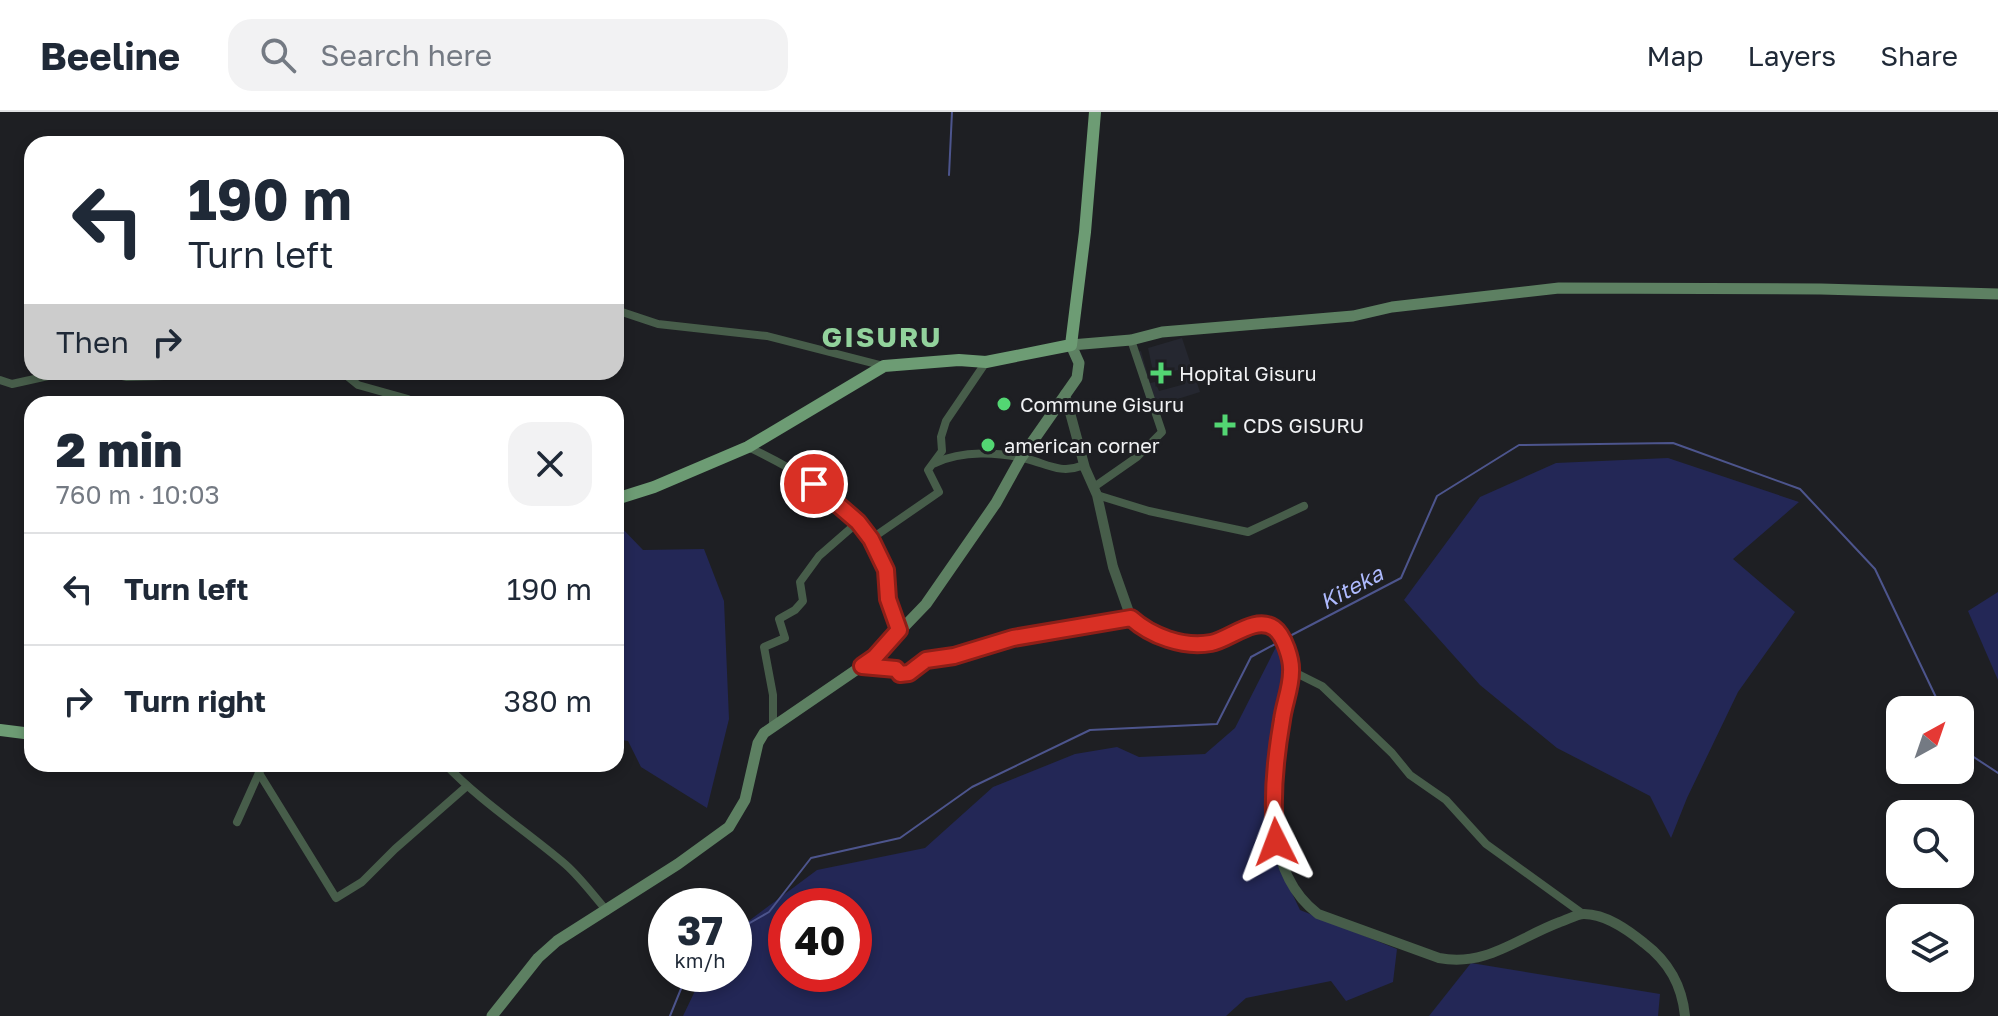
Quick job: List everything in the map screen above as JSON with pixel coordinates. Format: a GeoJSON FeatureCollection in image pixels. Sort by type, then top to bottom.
{"type":"FeatureCollection","features":[{"type":"Feature","properties":{"kind":"main road"},"geometry":{"type":"LineString","coordinates":[[492,1016],[538,958],[557,941],[607,911],[729,827],[745,800],[758,743],[764,733],[875,657],[926,604],[1009,483],[1021,458],[1080,370],[1071,345],[1087,217],[1095,112]]}},
{"type":"Feature","properties":{"kind":"main road"},"geometry":{"type":"LineString","coordinates":[[624,496],[748,447],[884,366],[959,360],[986,362],[1071,345],[1131,340],[1162,332],[1353,316],[1421,303],[1559,288],[1821,289],[1998,294]]}},
{"type":"Feature","properties":{"kind":"main road"},"geometry":{"type":"LineString","coordinates":[[0,730],[24,733]]}},
{"type":"Feature","properties":{"kind":"street"},"geometry":{"type":"LineString","coordinates":[[624,313],[658,324],[767,336],[884,366]]}},
{"type":"Feature","properties":{"kind":"street"},"geometry":{"type":"LineString","coordinates":[[1095,491],[1162,432],[1131,340]]}},
{"type":"Feature","properties":{"kind":"street"},"geometry":{"type":"LineString","coordinates":[[871,539],[939,492],[928,470],[942,451],[941,437],[946,421],[986,362]]}},
{"type":"Feature","properties":{"kind":"street"},"geometry":{"type":"LineString","coordinates":[[0,380],[12,384],[37,380]]}},
{"type":"Feature","properties":{"kind":"street"},"geometry":{"type":"LineString","coordinates":[[352,380],[358,385],[397,396]]}},
{"type":"Feature","properties":{"kind":"street"},"geometry":{"type":"LineString","coordinates":[[1065,394],[1085,468],[1095,491],[1113,567],[1131,618],[1143,629],[1160,637],[1207,644],[1251,626],[1269,625],[1283,640],[1292,671],[1276,759],[1273,821],[1281,859],[1293,889],[1303,903],[1318,914],[1439,958],[1456,961],[1491,955],[1583,914]]}},
{"type":"Feature","properties":{"kind":"street"},"geometry":{"type":"LineString","coordinates":[[748,447],[796,470],[858,522],[871,539],[886,570],[888,599],[899,630]]}},
{"type":"Feature","properties":{"kind":"street"},"geometry":{"type":"LineString","coordinates":[[930,465],[942,459],[975,453],[1021,458],[1055,469],[1085,468]]}},
{"type":"Feature","properties":{"kind":"street"},"geometry":{"type":"LineString","coordinates":[[1095,491],[1149,511],[1248,532],[1304,506]]}},
{"type":"Feature","properties":{"kind":"street"},"geometry":{"type":"LineString","coordinates":[[773,726],[773,695],[764,647],[785,638],[779,619],[803,601],[800,582],[819,556],[858,522]]}},
{"type":"Feature","properties":{"kind":"street"},"geometry":{"type":"LineString","coordinates":[[862,666],[909,673],[926,660],[954,656],[1013,638],[1131,618]]}},
{"type":"Feature","properties":{"kind":"street"},"geometry":{"type":"LineString","coordinates":[[1292,671],[1322,686],[1392,753],[1400,767],[1446,800],[1486,844],[1583,914],[1608,919],[1655,951],[1670,968],[1681,991],[1685,1016]]}},
{"type":"Feature","properties":{"kind":"street"},"geometry":{"type":"LineString","coordinates":[[237,822],[259,772]]}},
{"type":"Feature","properties":{"kind":"street"},"geometry":{"type":"LineString","coordinates":[[263,772],[336,898],[362,882],[467,786]]}},
{"type":"Feature","properties":{"kind":"street"},"geometry":{"type":"LineString","coordinates":[[453,772],[568,867],[607,911]]}},
{"type":"Feature","properties":{"kind":"shaded area","name":"Hopital Gisuru"},"geometry":{"type":"Polygon","coordinates":[[[1182,338],[1200,392],[1149,408],[1133,352],[1141,351],[1150,383],[1155,382],[1159,391],[1185,384],[1182,369],[1154,376],[1148,348],[1182,338]]]}},
{"type":"Feature","properties":{"kind":"shaded area"},"geometry":{"type":"Polygon","coordinates":[[[1668,458],[1799,502],[1733,559],[1795,612],[1738,692],[1671,838],[1650,796],[1557,748],[1480,685],[1404,600],[1480,497],[1556,463],[1668,458]]]}},
{"type":"Feature","properties":{"kind":"shaded area"},"geometry":{"type":"Polygon","coordinates":[[[624,530],[643,550],[704,549],[724,601],[729,719],[707,808],[641,767],[628,741],[624,740],[624,530]]]}},
{"type":"Feature","properties":{"kind":"shaded area"},"geometry":{"type":"Polygon","coordinates":[[[1998,592],[1998,680],[1968,611],[1998,592]]]}},
{"type":"Feature","properties":{"kind":"shaded area"},"geometry":{"type":"Polygon","coordinates":[[[1276,647],[1284,649],[1276,749],[1281,870],[1300,910],[1397,949],[1393,982],[1346,1001],[1331,981],[1246,998],[1226,1016],[683,1016],[694,992],[752,992],[752,919],[768,907],[768,992],[872,992],[872,888],[793,888],[817,870],[925,848],[993,787],[1075,754],[1117,747],[1139,757],[1205,754],[1235,728],[1276,647]]]}},
{"type":"Feature","properties":{"kind":"shaded area"},"geometry":{"type":"Polygon","coordinates":[[[1471,963],[1660,994],[1658,1016],[1429,1016],[1471,963]]]}},
{"type":"Feature","properties":{"kind":"waterway"},"geometry":{"type":"LineString","coordinates":[[949,175],[952,112]]}},
{"type":"Feature","properties":{"kind":"waterway","name":"Kiteka"},"geometry":{"type":"LineString","coordinates":[[1286,638],[1401,578],[1437,496],[1519,445],[1673,443],[1800,489],[1875,569],[1935,696]]}},
{"type":"Feature","properties":{"kind":"waterway","name":"Kiteka"},"geometry":{"type":"LineString","coordinates":[[752,922],[769,912],[811,858],[900,838],[972,787],[1090,730],[1217,724],[1251,657],[1277,643]]}},
{"type":"Feature","properties":{"kind":"waterway","name":"Kiteka"},"geometry":{"type":"LineString","coordinates":[[1974,757],[1998,773]]}},
{"type":"Feature","properties":{"kind":"waterway","name":"Kiteka"},"geometry":{"type":"LineString","coordinates":[[670,1016],[680,992]]}},
{"type":"Feature","properties":{"kind":"place","name":"Hopital Gisuru"},"geometry":{"type":"Point","coordinates":[1161,373]}},
{"type":"Feature","properties":{"kind":"place","name":"Commune Gisuru"},"geometry":{"type":"Point","coordinates":[1004,404]}},
{"type":"Feature","properties":{"kind":"place","name":"CDS GISURU"},"geometry":{"type":"Point","coordinates":[1225,425]}},
{"type":"Feature","properties":{"kind":"place","name":"american corner"},"geometry":{"type":"Point","coordinates":[988,445]}},
{"type":"Feature","properties":{"kind":"district","name":"GISURU"},"geometry":{"type":"Point","coordinates":[882,336]}},
{"type":"Feature","properties":{"kind":"route"},"geometry":{"type":"LineString","coordinates":[[814,484],[858,522],[871,539],[886,570],[888,599],[899,630],[875,657],[862,666],[909,673],[926,660],[954,656],[1013,638],[1131,618],[1143,629],[1160,637],[1188,643],[1207,644],[1258,624],[1275,628],[1283,640],[1292,671],[1276,759],[1273,821],[1276,842]]}}]}
